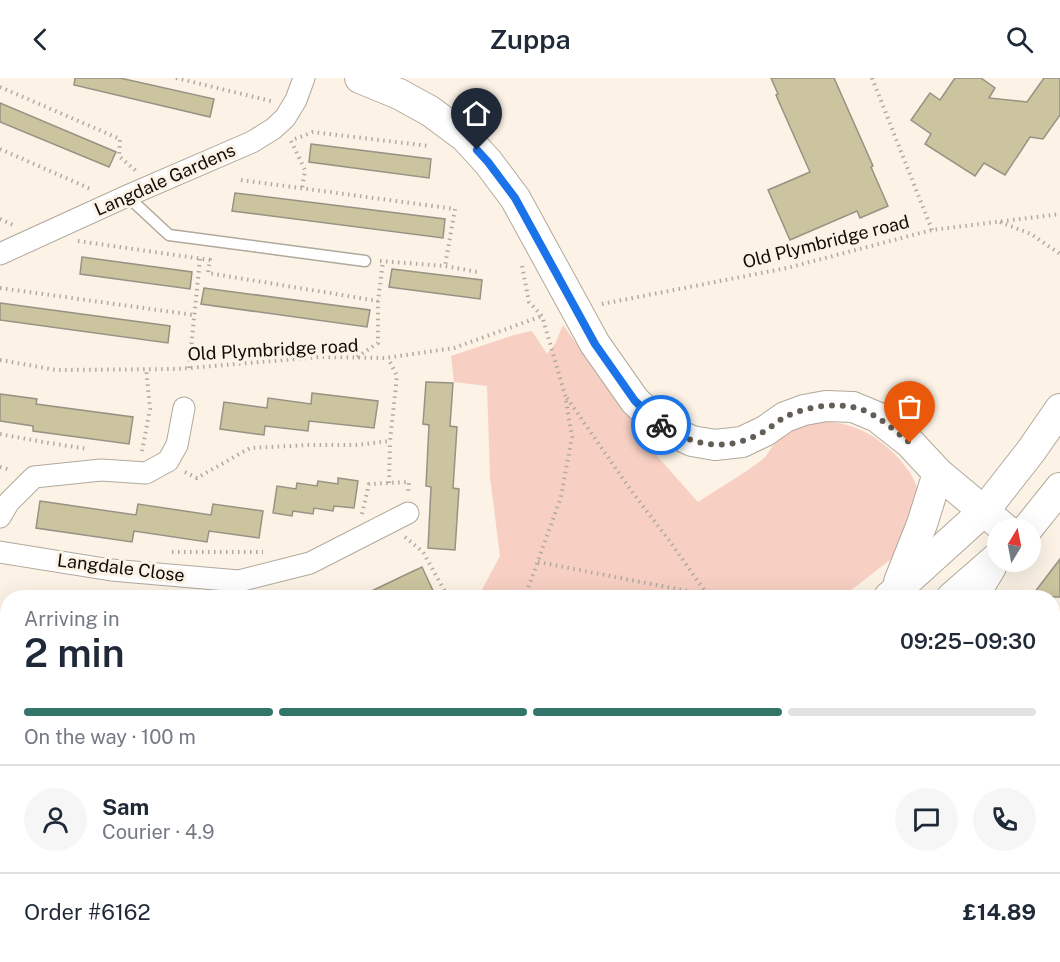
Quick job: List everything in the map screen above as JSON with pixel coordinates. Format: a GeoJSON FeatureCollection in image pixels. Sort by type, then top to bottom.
{"type":"FeatureCollection","features":[{"type":"Feature","properties":{"kind":"street","name":"Langdale Gardens"},"geometry":{"type":"LineString","coordinates":[[0,254],[252,142],[273,129],[285,118],[296,100],[304,78]]}},
{"type":"Feature","properties":{"kind":"street"},"geometry":{"type":"LineString","coordinates":[[360,78],[399,94],[430,111],[465,137],[488,162],[515,198],[595,344],[635,401],[664,428],[692,441],[715,445],[742,442],[786,417],[804,410],[826,406],[854,407],[877,417],[902,436],[938,473],[992,518]]}},
{"type":"Feature","properties":{"kind":"street"},"geometry":{"type":"LineString","coordinates":[[0,517],[9,502],[34,477],[101,470],[146,473],[168,460],[177,445],[184,408]]}},
{"type":"Feature","properties":{"kind":"street"},"geometry":{"type":"LineString","coordinates":[[995,518],[1031,451],[1060,409]]}},
{"type":"Feature","properties":{"kind":"street"},"geometry":{"type":"LineString","coordinates":[[894,590],[922,524],[938,473]]}},
{"type":"Feature","properties":{"kind":"street"},"geometry":{"type":"LineString","coordinates":[[1036,518],[1060,488]]}},
{"type":"Feature","properties":{"kind":"street","name":"Langdale Close"},"geometry":{"type":"LineString","coordinates":[[0,552],[111,570],[239,581],[310,563],[408,513]]}},
{"type":"Feature","properties":{"kind":"street"},"geometry":{"type":"LineString","coordinates":[[898,590],[987,525]]}},
{"type":"Feature","properties":{"kind":"street"},"geometry":{"type":"LineString","coordinates":[[960,590],[987,567]]}},
{"type":"Feature","properties":{"kind":"street"},"geometry":{"type":"LineString","coordinates":[[982,590],[993,572]]}},
{"type":"Feature","properties":{"kind":"lane"},"geometry":{"type":"LineString","coordinates":[[122,198],[169,235],[365,261]]}},
{"type":"Feature","properties":{"kind":"path"},"geometry":{"type":"LineString","coordinates":[[176,78],[292,107]]}},
{"type":"Feature","properties":{"kind":"path"},"geometry":{"type":"LineString","coordinates":[[872,78],[932,230]]}},
{"type":"Feature","properties":{"kind":"path"},"geometry":{"type":"LineString","coordinates":[[0,87],[120,139],[119,156],[152,185]]}},
{"type":"Feature","properties":{"kind":"path"},"geometry":{"type":"LineString","coordinates":[[302,189],[305,170],[291,141],[314,132],[429,146]]}},
{"type":"Feature","properties":{"kind":"path"},"geometry":{"type":"LineString","coordinates":[[0,149],[122,198]]}},
{"type":"Feature","properties":{"kind":"path"},"geometry":{"type":"LineString","coordinates":[[241,180],[455,209],[445,266]]}},
{"type":"Feature","properties":{"kind":"path","name":"Old Plymbridge road"},"geometry":{"type":"LineString","coordinates":[[600,304],[787,268],[932,230],[1060,214]]}},
{"type":"Feature","properties":{"kind":"path"},"geometry":{"type":"LineString","coordinates":[[1000,222],[1031,234],[1060,254]]}},
{"type":"Feature","properties":{"kind":"path"},"geometry":{"type":"LineString","coordinates":[[82,242],[210,260],[208,273],[378,301]]}},
{"type":"Feature","properties":{"kind":"path"},"geometry":{"type":"LineString","coordinates":[[189,368],[200,259]]}},
{"type":"Feature","properties":{"kind":"path"},"geometry":{"type":"LineString","coordinates":[[356,358],[378,343],[378,301],[384,261],[445,266],[478,272]]}},
{"type":"Feature","properties":{"kind":"path"},"geometry":{"type":"LineString","coordinates":[[524,277],[529,302],[542,316],[565,395],[572,437],[561,496],[528,590]]}},
{"type":"Feature","properties":{"kind":"path"},"geometry":{"type":"LineString","coordinates":[[0,288],[194,315]]}},
{"type":"Feature","properties":{"kind":"path","name":"Old Plymbridge road"},"geometry":{"type":"LineString","coordinates":[[0,360],[56,370],[177,369],[320,357],[388,358],[454,348],[542,316]]}},
{"type":"Feature","properties":{"kind":"path"},"geometry":{"type":"LineString","coordinates":[[360,521],[369,484],[389,483],[390,441],[397,376],[388,358]]}},
{"type":"Feature","properties":{"kind":"path"},"geometry":{"type":"LineString","coordinates":[[147,368],[150,409],[141,456],[168,460],[168,463],[197,478],[250,448],[309,445],[357,446],[390,441]]}},
{"type":"Feature","properties":{"kind":"path"},"geometry":{"type":"LineString","coordinates":[[565,395],[704,590]]}},
{"type":"Feature","properties":{"kind":"path"},"geometry":{"type":"LineString","coordinates":[[0,434],[97,450]]}},
{"type":"Feature","properties":{"kind":"path"},"geometry":{"type":"LineString","coordinates":[[404,536],[423,552],[444,590]]}},
{"type":"Feature","properties":{"kind":"path"},"geometry":{"type":"LineString","coordinates":[[172,552],[266,552]]}},
{"type":"Feature","properties":{"kind":"path"},"geometry":{"type":"LineString","coordinates":[[538,562],[678,590]]}},
{"type":"Feature","properties":{"kind":"shaded area"},"geometry":{"type":"Polygon","coordinates":[[[563,325],[658,457],[698,502],[763,459],[782,433],[794,426],[835,422],[861,430],[873,437],[895,454],[904,465],[914,479],[923,506],[903,550],[851,590],[482,590],[500,556],[490,477],[487,386],[454,382],[451,356],[532,331],[547,354],[555,344],[563,325]]]}},
{"type":"Feature","properties":{"kind":"building"},"geometry":{"type":"Polygon","coordinates":[[[75,78],[120,78],[214,99],[210,117],[74,85],[75,78]]]}},
{"type":"Feature","properties":{"kind":"building"},"geometry":{"type":"Polygon","coordinates":[[[771,78],[834,78],[888,206],[860,218],[857,211],[790,240],[768,190],[810,172],[776,95],[778,94],[771,78]]]}},
{"type":"Feature","properties":{"kind":"building"},"geometry":{"type":"Polygon","coordinates":[[[955,78],[981,78],[995,88],[989,98],[1027,102],[1044,78],[1060,78],[1060,115],[1043,139],[1030,137],[1005,175],[984,163],[975,176],[925,144],[931,134],[911,120],[930,93],[940,100],[955,78]]]}},
{"type":"Feature","properties":{"kind":"building"},"geometry":{"type":"Polygon","coordinates":[[[0,103],[116,152],[109,167],[0,122],[0,103]]]}},
{"type":"Feature","properties":{"kind":"building"},"geometry":{"type":"Polygon","coordinates":[[[311,144],[431,159],[429,178],[309,162],[311,144]]]}},
{"type":"Feature","properties":{"kind":"building"},"geometry":{"type":"Polygon","coordinates":[[[235,193],[445,219],[443,238],[232,211],[235,193]]]}},
{"type":"Feature","properties":{"kind":"building"},"geometry":{"type":"Polygon","coordinates":[[[82,257],[192,272],[190,289],[80,274],[82,257]]]}},
{"type":"Feature","properties":{"kind":"building"},"geometry":{"type":"Polygon","coordinates":[[[392,269],[482,280],[480,299],[389,287],[392,269]]]}},
{"type":"Feature","properties":{"kind":"building"},"geometry":{"type":"Polygon","coordinates":[[[204,288],[370,310],[367,327],[201,304],[204,288]]]}},
{"type":"Feature","properties":{"kind":"building"},"geometry":{"type":"Polygon","coordinates":[[[0,303],[170,326],[168,343],[0,320],[0,303]]]}},
{"type":"Feature","properties":{"kind":"building"},"geometry":{"type":"Polygon","coordinates":[[[426,382],[453,383],[450,426],[457,427],[453,488],[459,489],[455,550],[428,548],[431,487],[426,486],[429,425],[423,424],[426,382]]]}},
{"type":"Feature","properties":{"kind":"building"},"geometry":{"type":"Polygon","coordinates":[[[312,393],[378,401],[374,428],[309,421],[308,431],[265,426],[264,435],[220,429],[224,402],[267,408],[268,398],[311,404],[312,393]]]}},
{"type":"Feature","properties":{"kind":"building"},"geometry":{"type":"Polygon","coordinates":[[[0,394],[37,399],[36,404],[133,417],[129,444],[33,431],[33,426],[0,421],[0,394]]]}},
{"type":"Feature","properties":{"kind":"building"},"geometry":{"type":"Polygon","coordinates":[[[338,478],[358,481],[354,508],[334,506],[333,511],[314,508],[313,514],[293,511],[292,516],[273,513],[277,486],[296,489],[297,483],[317,486],[318,481],[338,484],[338,478]]]}},
{"type":"Feature","properties":{"kind":"building"},"geometry":{"type":"Polygon","coordinates":[[[40,501],[136,515],[138,504],[211,515],[213,504],[263,511],[259,538],[209,531],[207,542],[134,531],[132,542],[36,528],[40,501]]]}},
{"type":"Feature","properties":{"kind":"building"},"geometry":{"type":"Polygon","coordinates":[[[1060,559],[1060,590],[1036,590],[1060,559]]]}},
{"type":"Feature","properties":{"kind":"building"},"geometry":{"type":"Polygon","coordinates":[[[422,567],[433,590],[374,590],[422,567]]]}},
{"type":"Feature","properties":{"kind":"way so far"},"geometry":{"type":"LineString","coordinates":[[661,425],[692,441],[715,445],[742,442],[786,417],[804,410],[826,406],[854,407],[877,417],[910,443]]}},
{"type":"Feature","properties":{"kind":"route"},"geometry":{"type":"LineString","coordinates":[[477,150],[515,198],[595,344],[635,401],[661,425]]}}]}
